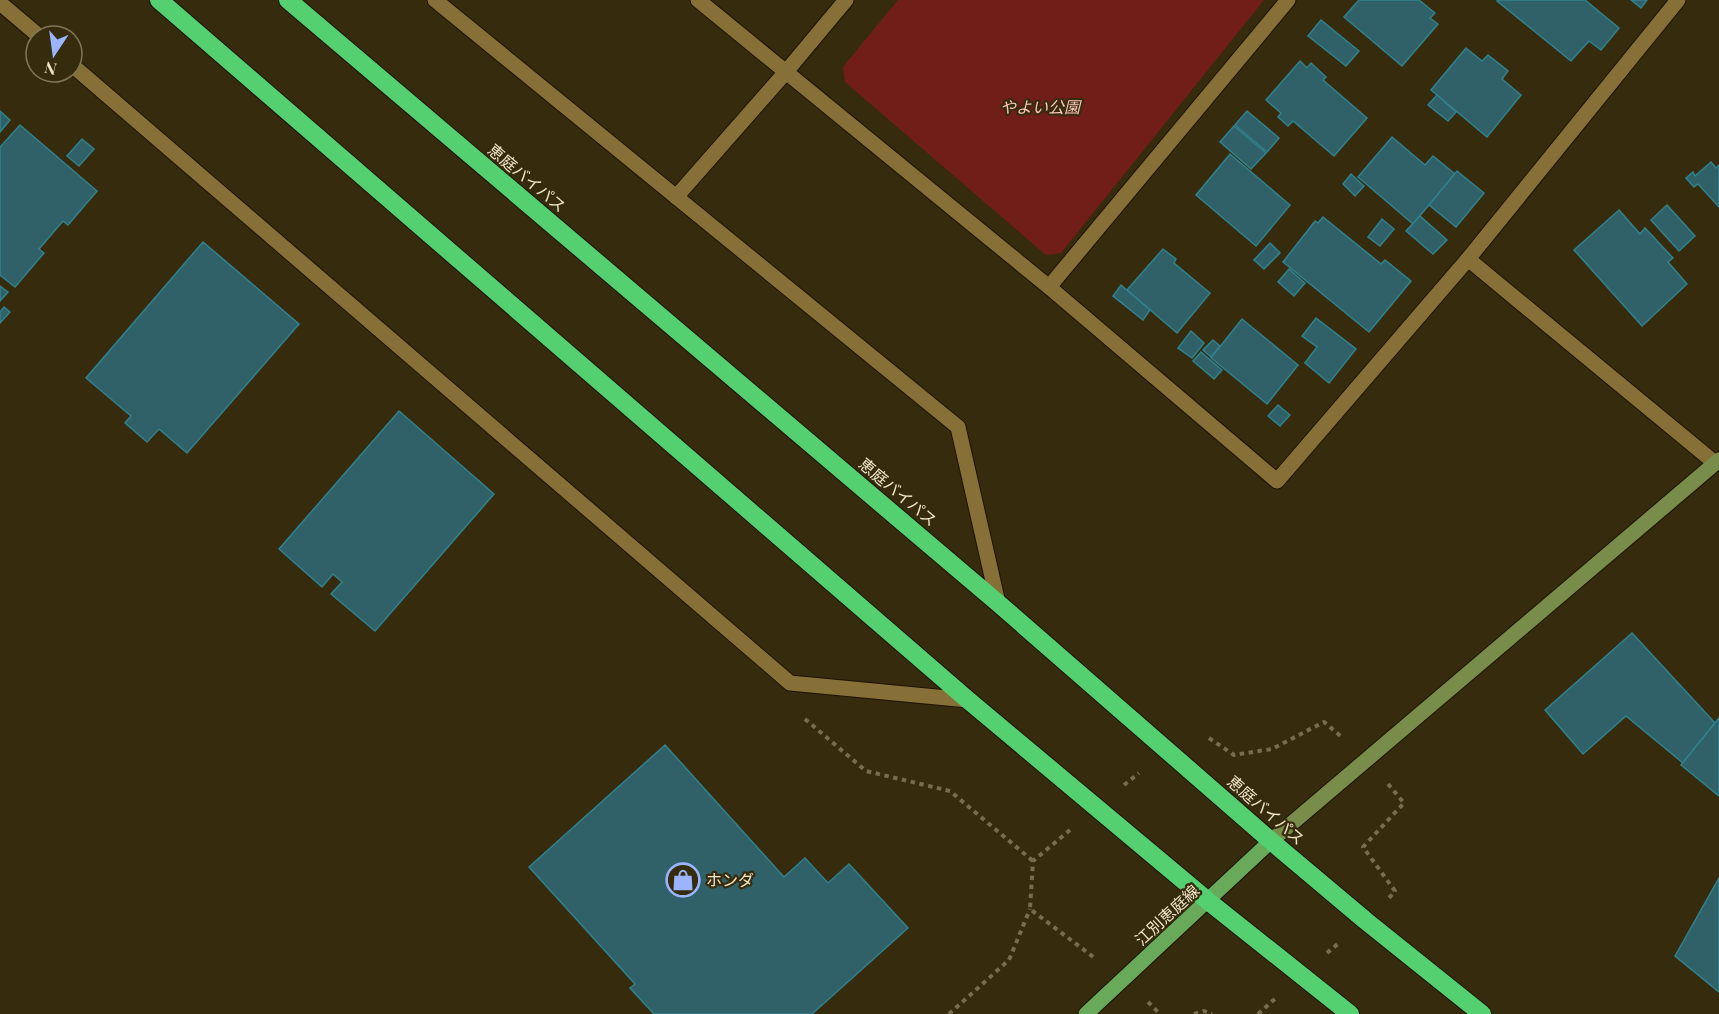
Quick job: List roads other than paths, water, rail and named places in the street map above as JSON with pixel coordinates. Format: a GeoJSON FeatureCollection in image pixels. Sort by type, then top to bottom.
{"type":"FeatureCollection","features":[{"type":"Feature","properties":{"kind":"highway"},"geometry":{"type":"LineString","coordinates":[[159,0],[968,700],[1208,901],[1350,1014]]}},
{"type":"Feature","properties":{"kind":"highway","name":"恵庭バイパス"},"geometry":{"type":"LineString","coordinates":[[288,0],[998,603],[1366,921],[1482,1014]]}},
{"type":"Feature","properties":{"kind":"main road","name":"江別恵庭線"},"geometry":{"type":"LineString","coordinates":[[1086,1014],[1272,841]]}},
{"type":"Feature","properties":{"kind":"street"},"geometry":{"type":"LineString","coordinates":[[435,0],[958,427],[998,603]]}},
{"type":"Feature","properties":{"kind":"street"},"geometry":{"type":"LineString","coordinates":[[698,0],[1049,287],[1277,481],[1468,258],[1678,0]]}},
{"type":"Feature","properties":{"kind":"street"},"geometry":{"type":"LineString","coordinates":[[676,197],[846,0]]}},
{"type":"Feature","properties":{"kind":"street"},"geometry":{"type":"LineString","coordinates":[[1049,287],[1288,0]]}},
{"type":"Feature","properties":{"kind":"street"},"geometry":{"type":"LineString","coordinates":[[0,3],[25,24]]}},
{"type":"Feature","properties":{"kind":"street"},"geometry":{"type":"LineString","coordinates":[[84,75],[790,683],[968,700]]}},
{"type":"Feature","properties":{"kind":"street"},"geometry":{"type":"LineString","coordinates":[[1272,841],[1717,461],[1468,258]]}},
{"type":"Feature","properties":{"kind":"place","name":"ホンダ"},"geometry":{"type":"Point","coordinates":[683,880]}},
{"type":"Feature","properties":{"kind":"park label","name":"やよい公園"},"geometry":{"type":"Point","coordinates":[1040,107]}}]}
